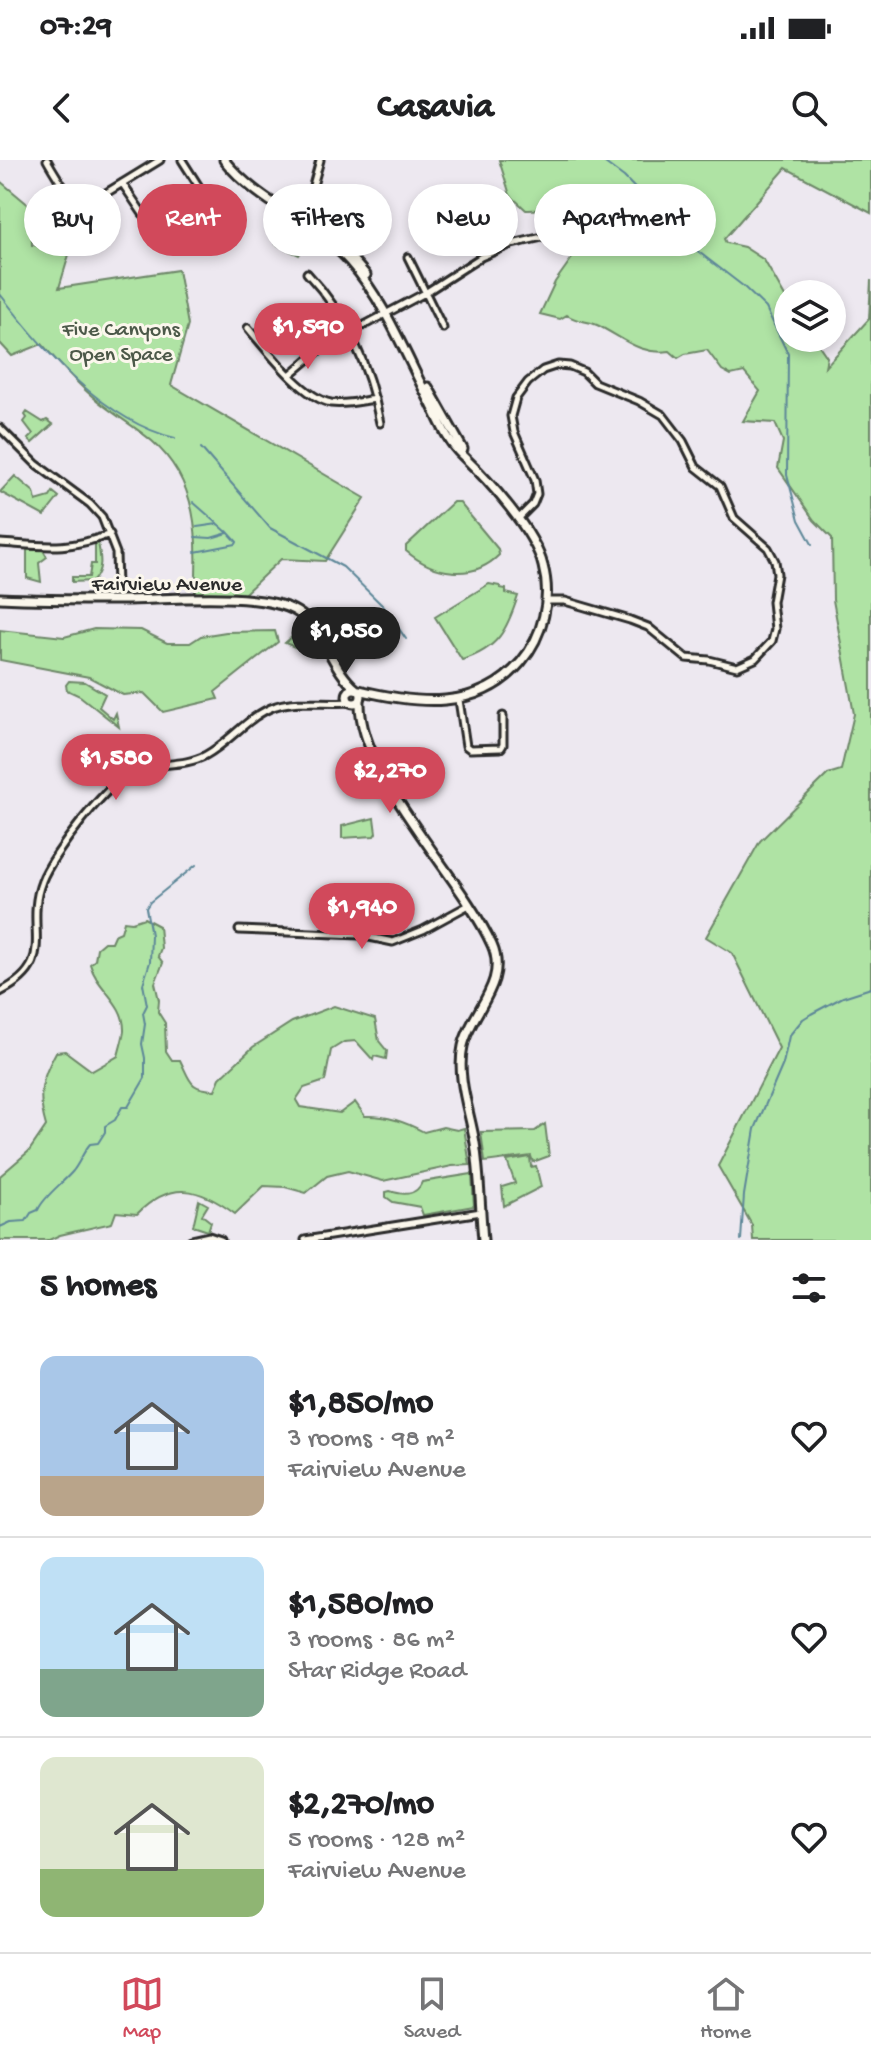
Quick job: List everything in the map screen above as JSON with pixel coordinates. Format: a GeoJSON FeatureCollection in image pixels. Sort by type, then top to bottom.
{"type":"FeatureCollection","features":[{"type":"Feature","properties":{"kind":"main road"},"geometry":{"type":"LineString","coordinates":[[226,160],[263,197]]}},
{"type":"Feature","properties":{"kind":"main road"},"geometry":{"type":"LineString","coordinates":[[351,256],[374,285],[467,459],[531,536],[544,569],[546,601],[536,640],[512,672],[479,694],[459,700],[430,702],[380,695],[354,696],[384,777],[469,904],[492,946],[497,963],[493,985],[468,1031],[461,1062],[475,1145],[483,1240]]}},
{"type":"Feature","properties":{"kind":"main road","name":"Fairview Avenue"},"geometry":{"type":"LineString","coordinates":[[0,598],[217,599],[278,604],[300,614],[310,623],[354,696]]}},
{"type":"Feature","properties":{"kind":"street"},"geometry":{"type":"LineString","coordinates":[[47,160],[60,184]]}},
{"type":"Feature","properties":{"kind":"street"},"geometry":{"type":"LineString","coordinates":[[137,205],[122,183],[160,160]]}},
{"type":"Feature","properties":{"kind":"street"},"geometry":{"type":"LineString","coordinates":[[182,160],[197,184]]}},
{"type":"Feature","properties":{"kind":"street"},"geometry":{"type":"LineString","coordinates":[[313,184],[320,160]]}},
{"type":"Feature","properties":{"kind":"street"},"geometry":{"type":"LineString","coordinates":[[291,374],[323,347],[425,293],[481,257],[534,239]]}},
{"type":"Feature","properties":{"kind":"street"},"geometry":{"type":"LineString","coordinates":[[408,257],[443,328]]}},
{"type":"Feature","properties":{"kind":"street"},"geometry":{"type":"LineString","coordinates":[[307,273],[329,297],[350,331],[368,374],[380,423]]}},
{"type":"Feature","properties":{"kind":"street"},"geometry":{"type":"LineString","coordinates":[[248,328],[313,395],[329,402],[345,404],[375,399]]}},
{"type":"Feature","properties":{"kind":"street"},"geometry":{"type":"LineString","coordinates":[[518,519],[533,504],[537,494],[535,480],[514,432],[511,416],[516,398],[535,374],[551,367],[570,366],[584,372],[595,383],[639,401],[663,415],[683,441],[696,467],[720,486],[734,518],[768,548],[777,574],[772,602],[775,629],[772,641],[755,659],[737,667],[686,658],[648,627],[630,620],[565,601],[546,601]]}},
{"type":"Feature","properties":{"kind":"street"},"geometry":{"type":"LineString","coordinates":[[0,428],[36,464],[90,504],[102,517],[116,553],[117,587]]}},
{"type":"Feature","properties":{"kind":"street"},"geometry":{"type":"LineString","coordinates":[[0,543],[82,545],[110,534]]}},
{"type":"Feature","properties":{"kind":"street"},"geometry":{"type":"LineString","coordinates":[[0,992],[25,975],[35,958],[36,902],[49,866],[110,786],[135,770],[151,765],[187,762],[208,754],[268,709],[289,703],[334,702],[354,696]]}},
{"type":"Feature","properties":{"kind":"street"},"geometry":{"type":"LineString","coordinates":[[459,700],[466,746],[470,749],[501,748],[503,716]]}},
{"type":"Feature","properties":{"kind":"street"},"geometry":{"type":"LineString","coordinates":[[239,930],[360,935],[393,942],[423,930],[469,904]]}},
{"type":"Feature","properties":{"kind":"street"},"geometry":{"type":"LineString","coordinates":[[305,1240],[481,1212]]}},
{"type":"Feature","properties":{"kind":"street"},"geometry":{"type":"LineString","coordinates":[[191,1240],[209,1236],[221,1240]]}},
{"type":"Feature","properties":{"kind":"green space"},"geometry":{"type":"Polygon","coordinates":[[[499,160],[871,160],[871,213],[786,168],[724,239],[726,243],[744,247],[764,260],[775,280],[774,352],[824,352],[827,357],[825,367],[839,352],[846,352],[846,344],[869,319],[871,280],[871,1240],[753,1240],[752,1225],[718,1166],[779,1048],[732,953],[706,937],[760,841],[828,774],[841,770],[854,714],[833,600],[832,538],[814,520],[778,468],[783,441],[775,423],[743,421],[760,391],[744,372],[731,375],[722,370],[707,350],[678,358],[670,351],[640,348],[597,325],[567,315],[560,319],[540,314],[555,282],[573,256],[716,256],[716,184],[534,184],[534,210],[526,210],[518,202],[518,184],[507,184],[499,160]]]}},
{"type":"Feature","properties":{"kind":"green space","name":"Five Canyons Open Space"},"geometry":{"type":"Polygon","coordinates":[[[0,181],[24,201],[24,256],[69,256],[59,288],[178,270],[188,325],[171,385],[365,498],[325,561],[281,559],[244,594],[195,593],[196,552],[192,511],[179,474],[167,457],[152,441],[86,391],[42,344],[12,356],[0,343],[0,181]]]}},
{"type":"Feature","properties":{"kind":"green space"},"geometry":{"type":"Polygon","coordinates":[[[27,412],[53,424],[32,443],[28,439],[33,434],[24,422],[27,412]]]}},
{"type":"Feature","properties":{"kind":"green space"},"geometry":{"type":"Polygon","coordinates":[[[15,476],[34,492],[36,501],[50,497],[53,492],[59,497],[44,516],[0,492],[15,476]]]}},
{"type":"Feature","properties":{"kind":"green space"},"geometry":{"type":"Polygon","coordinates":[[[453,502],[459,502],[498,549],[499,555],[488,564],[465,572],[452,572],[428,565],[406,551],[406,546],[453,502]]]}},
{"type":"Feature","properties":{"kind":"green space"},"geometry":{"type":"Polygon","coordinates":[[[98,543],[100,564],[96,577],[93,581],[72,582],[72,577],[89,577],[91,564],[95,564],[95,544],[98,543]]]}},
{"type":"Feature","properties":{"kind":"green space"},"geometry":{"type":"Polygon","coordinates":[[[27,550],[43,550],[47,557],[39,563],[41,582],[27,578],[27,550]]]}},
{"type":"Feature","properties":{"kind":"green space"},"geometry":{"type":"Polygon","coordinates":[[[489,584],[518,596],[514,608],[493,644],[462,660],[435,617],[489,584]]]}},
{"type":"Feature","properties":{"kind":"green space"},"geometry":{"type":"Polygon","coordinates":[[[94,629],[141,630],[167,643],[190,643],[201,636],[226,632],[275,631],[278,642],[215,692],[218,699],[163,712],[144,693],[123,695],[89,677],[0,660],[0,630],[64,637],[94,629]]]}},
{"type":"Feature","properties":{"kind":"green space"},"geometry":{"type":"Polygon","coordinates":[[[301,629],[312,649],[309,653],[285,643],[301,629]]]}},
{"type":"Feature","properties":{"kind":"green space"},"geometry":{"type":"Polygon","coordinates":[[[69,681],[85,682],[105,694],[99,707],[113,719],[116,713],[119,727],[80,696],[67,690],[69,681]]]}},
{"type":"Feature","properties":{"kind":"green space"},"geometry":{"type":"Polygon","coordinates":[[[374,818],[374,836],[342,838],[342,826],[374,818]]]}},
{"type":"Feature","properties":{"kind":"green space"},"geometry":{"type":"Polygon","coordinates":[[[144,918],[159,926],[161,948],[158,956],[163,963],[155,983],[158,1012],[165,1023],[166,1051],[172,1060],[180,1060],[195,1086],[215,1090],[220,1078],[253,1047],[292,1022],[334,1006],[375,1019],[379,1041],[387,1051],[386,1059],[374,1056],[373,1060],[356,1041],[344,1042],[331,1050],[325,1081],[304,1088],[296,1100],[300,1107],[340,1113],[355,1102],[365,1116],[396,1120],[424,1132],[443,1127],[464,1128],[470,1165],[383,1181],[348,1171],[327,1176],[306,1193],[285,1187],[264,1186],[235,1214],[197,1193],[173,1192],[149,1203],[137,1214],[116,1212],[112,1223],[49,1240],[0,1240],[0,1176],[29,1151],[46,1126],[42,1088],[56,1052],[65,1051],[92,1071],[118,1056],[124,1031],[123,1021],[116,1004],[98,981],[90,964],[95,960],[97,948],[104,942],[111,942],[114,935],[121,932],[124,921],[144,918]]]}},
{"type":"Feature","properties":{"kind":"green space"},"geometry":{"type":"Polygon","coordinates":[[[545,1124],[549,1156],[533,1162],[531,1156],[485,1162],[481,1132],[535,1131],[545,1124]]]}},
{"type":"Feature","properties":{"kind":"green space"},"geometry":{"type":"Polygon","coordinates":[[[530,1157],[531,1167],[536,1166],[541,1187],[504,1206],[502,1187],[515,1183],[507,1161],[530,1157]]]}},
{"type":"Feature","properties":{"kind":"green space"},"geometry":{"type":"Polygon","coordinates":[[[472,1174],[474,1206],[423,1215],[420,1207],[393,1202],[386,1197],[386,1192],[390,1191],[412,1192],[422,1182],[472,1174]]]}},
{"type":"Feature","properties":{"kind":"green space"},"geometry":{"type":"Polygon","coordinates":[[[199,1200],[208,1205],[202,1215],[211,1222],[208,1231],[193,1226],[199,1200]]]}},
{"type":"Feature","properties":{"kind":"waterway"},"geometry":{"type":"LineString","coordinates":[[601,160],[624,177],[691,246],[766,308],[788,354],[787,475],[799,520],[812,544]]}},
{"type":"Feature","properties":{"kind":"waterway"},"geometry":{"type":"LineString","coordinates":[[0,294],[56,360],[100,400],[149,429],[175,438]]}},
{"type":"Feature","properties":{"kind":"waterway"},"geometry":{"type":"LineString","coordinates":[[201,448],[270,528],[343,567],[384,607],[406,639]]}},
{"type":"Feature","properties":{"kind":"waterway"},"geometry":{"type":"LineString","coordinates":[[193,502],[217,523]]}},
{"type":"Feature","properties":{"kind":"waterway"},"geometry":{"type":"LineString","coordinates":[[195,537],[211,538],[228,533],[218,524],[197,527]]}},
{"type":"Feature","properties":{"kind":"waterway"},"geometry":{"type":"LineString","coordinates":[[195,552],[236,544],[227,531]]}},
{"type":"Feature","properties":{"kind":"waterway"},"geometry":{"type":"LineString","coordinates":[[0,1227],[26,1221],[31,1213],[38,1210],[73,1171],[90,1144],[98,1143],[105,1126],[115,1120],[122,1107],[128,1107],[145,1078],[142,1044],[143,1013],[147,1005],[143,984],[150,962],[151,935],[146,908],[196,865]]}},
{"type":"Feature","properties":{"kind":"waterway"},"geometry":{"type":"LineString","coordinates":[[741,1240],[744,1195],[755,1129],[783,1064],[789,1036],[811,1014],[843,997],[871,988]]}}]}
